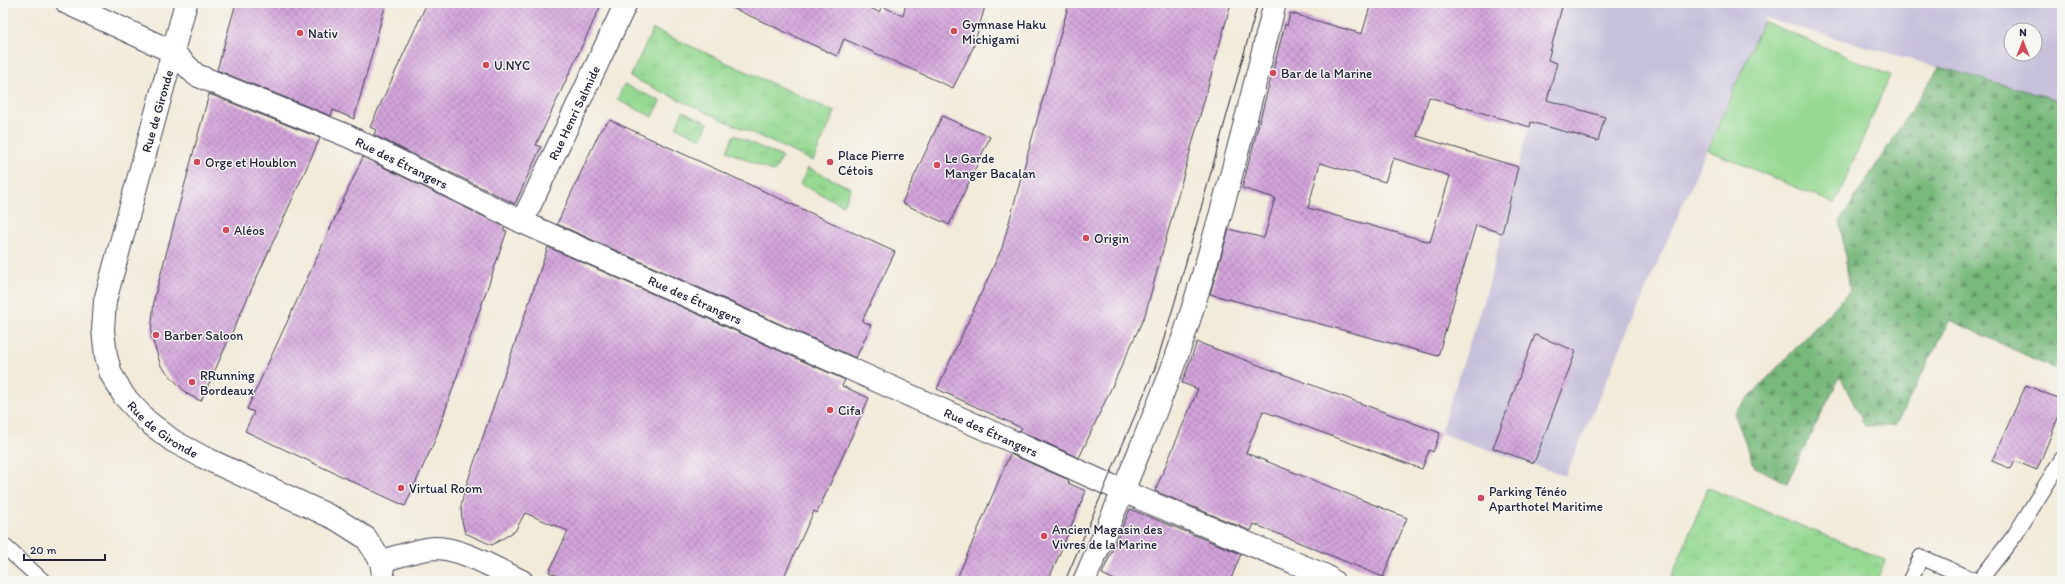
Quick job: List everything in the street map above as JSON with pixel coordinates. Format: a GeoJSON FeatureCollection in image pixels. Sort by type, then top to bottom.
{"type":"FeatureCollection","features":[{"type":"Feature","properties":{"kind":"street","name":"Rue des Étrangers"},"geometry":{"type":"LineString","coordinates":[[67,3],[173,52],[196,75],[348,136],[522,222],[1123,491],[1333,581]]}},
{"type":"Feature","properties":{"kind":"street","name":"Rue de Gironde"},"geometry":{"type":"LineString","coordinates":[[186,3],[105,301],[102,330],[106,356],[111,374],[124,396],[147,421],[173,440],[203,457],[336,519],[366,538],[383,571],[424,550],[436,548],[456,551],[522,581]]}},
{"type":"Feature","properties":{"kind":"street","name":"Rue Henri Salmide"},"geometry":{"type":"LineString","coordinates":[[522,222],[626,3]]}},
{"type":"Feature","properties":{"kind":"street"},"geometry":{"type":"LineString","coordinates":[[1084,581],[1123,491],[1172,370],[1194,305],[1220,217],[1275,3]]}},
{"type":"Feature","properties":{"kind":"lane"},"geometry":{"type":"LineString","coordinates":[[1910,581],[1921,557],[1977,581],[2015,535],[2062,458]]}},
{"type":"Feature","properties":{"kind":"lane"},"geometry":{"type":"LineString","coordinates":[[3,545],[43,581]]}},
{"type":"Feature","properties":{"kind":"shaded area"},"geometry":{"type":"Polygon","coordinates":[[[1562,3],[2062,3],[2062,102],[1764,18],[1565,476],[1440,433],[1488,287],[1518,167],[1562,3]]]}},
{"type":"Feature","properties":{"kind":"green space"},"geometry":{"type":"Polygon","coordinates":[[[1763,21],[1890,75],[1835,204],[1708,150],[1763,21]]]}},
{"type":"Feature","properties":{"kind":"green space"},"geometry":{"type":"Polygon","coordinates":[[[653,29],[835,112],[813,161],[630,77],[653,29]]]}},
{"type":"Feature","properties":{"kind":"green space"},"geometry":{"type":"Polygon","coordinates":[[[1939,67],[2062,101],[2062,372],[1950,320],[1895,426],[1865,426],[1840,376],[1787,483],[1755,467],[1734,413],[1850,291],[1840,221],[1939,67]]]}},
{"type":"Feature","properties":{"kind":"green space"},"geometry":{"type":"Polygon","coordinates":[[[624,84],[660,101],[653,117],[617,100],[624,84]]]}},
{"type":"Feature","properties":{"kind":"green space"},"geometry":{"type":"Polygon","coordinates":[[[683,111],[708,123],[701,139],[676,127],[683,111]]]}},
{"type":"Feature","properties":{"kind":"green space"},"geometry":{"type":"Polygon","coordinates":[[[734,135],[782,157],[774,172],[727,151],[734,135]]]}},
{"type":"Feature","properties":{"kind":"green space"},"geometry":{"type":"Polygon","coordinates":[[[808,168],[851,188],[843,205],[800,184],[808,168]]]}},
{"type":"Feature","properties":{"kind":"green space"},"geometry":{"type":"Polygon","coordinates":[[[1708,488],[1886,560],[1876,581],[1670,581],[1708,488]]]}},
{"type":"Feature","properties":{"kind":"building","name":"Nativ"},"geometry":{"type":"Polygon","coordinates":[[[236,3],[386,3],[354,119],[333,110],[331,116],[217,70],[236,3]]]}},
{"type":"Feature","properties":{"kind":"building","name":"U.NYC"},"geometry":{"type":"Polygon","coordinates":[[[427,3],[602,3],[536,145],[541,147],[515,204],[374,135],[376,130],[370,127],[427,3]]]}},
{"type":"Feature","properties":{"kind":"building"},"geometry":{"type":"Polygon","coordinates":[[[722,3],[859,3],[879,12],[882,6],[903,16],[906,3],[986,3],[973,48],[953,88],[844,39],[837,56],[722,3]]]}},
{"type":"Feature","properties":{"kind":"building","name":"Origin"},"geometry":{"type":"Polygon","coordinates":[[[1069,3],[1231,3],[1145,315],[1079,458],[1020,431],[1022,428],[937,389],[1002,248],[1069,3]]]}},
{"type":"Feature","properties":{"kind":"building"},"geometry":{"type":"Polygon","coordinates":[[[1371,3],[1563,3],[1548,60],[1557,63],[1547,100],[1605,117],[1598,141],[1531,122],[1530,127],[1429,97],[1417,136],[1518,167],[1502,233],[1476,225],[1438,356],[1210,294],[1229,229],[1264,238],[1275,198],[1242,188],[1285,24],[1287,26],[1290,13],[1362,34],[1371,3]],[[1393,158],[1385,182],[1320,163],[1308,208],[1430,242],[1450,176],[1393,158]]]}},
{"type":"Feature","properties":{"kind":"building","name":"Aléos"},"geometry":{"type":"Polygon","coordinates":[[[209,94],[320,138],[201,401],[187,394],[161,366],[151,335],[154,299],[209,94]]]}},
{"type":"Feature","properties":{"kind":"building"},"geometry":{"type":"Polygon","coordinates":[[[942,116],[990,137],[949,225],[902,203],[942,116]]]}},
{"type":"Feature","properties":{"kind":"building"},"geometry":{"type":"Polygon","coordinates":[[[610,120],[895,252],[862,321],[871,325],[856,358],[557,224],[601,129],[610,120]]]}},
{"type":"Feature","properties":{"kind":"building"},"geometry":{"type":"Polygon","coordinates":[[[363,157],[505,227],[503,230],[507,231],[435,440],[405,506],[245,431],[254,412],[247,409],[363,157]]]}},
{"type":"Feature","properties":{"kind":"building"},"geometry":{"type":"Polygon","coordinates":[[[548,247],[845,380],[842,386],[869,398],[817,513],[814,511],[782,581],[569,581],[549,572],[568,531],[525,513],[515,531],[492,545],[465,533],[462,521],[461,506],[464,492],[548,247]]]}},
{"type":"Feature","properties":{"kind":"building"},"geometry":{"type":"Polygon","coordinates":[[[1535,335],[1576,351],[1534,463],[1493,448],[1535,335]]]}},
{"type":"Feature","properties":{"kind":"building"},"geometry":{"type":"Polygon","coordinates":[[[1197,342],[1440,433],[1433,452],[1429,450],[1422,469],[1263,411],[1246,453],[1407,518],[1383,577],[1254,524],[1251,531],[1155,491],[1198,389],[1182,383],[1197,342]]]}},
{"type":"Feature","properties":{"kind":"building"},"geometry":{"type":"Polygon","coordinates":[[[2026,385],[2062,400],[2062,408],[2037,470],[2015,461],[2011,469],[1992,461],[2026,385]]]}},
{"type":"Feature","properties":{"kind":"building"},"geometry":{"type":"Polygon","coordinates":[[[1010,454],[1069,480],[1068,483],[1086,491],[1048,581],[956,581],[1010,454]]]}},
{"type":"Feature","properties":{"kind":"building"},"geometry":{"type":"Polygon","coordinates":[[[1130,509],[1241,554],[1230,581],[1117,581],[1102,574],[1130,509]]]}},
{"type":"Feature","properties":{"kind":"tram line"},"geometry":{"type":"LineString","coordinates":[[1065,581],[1155,368],[1258,3]]}},
{"type":"Feature","properties":{"kind":"place","name":"Gymnase Haku Michigami"},"geometry":{"type":"Point","coordinates":[954,31]}},
{"type":"Feature","properties":{"kind":"place","name":"Nativ"},"geometry":{"type":"Point","coordinates":[300,33]}},
{"type":"Feature","properties":{"kind":"place","name":"U.NYC"},"geometry":{"type":"Point","coordinates":[486,65]}},
{"type":"Feature","properties":{"kind":"place","name":"Bar de la Marine"},"geometry":{"type":"Point","coordinates":[1273,73]}},
{"type":"Feature","properties":{"kind":"place","name":"Orge et Houblon"},"geometry":{"type":"Point","coordinates":[197,162]}},
{"type":"Feature","properties":{"kind":"place","name":"Place Pierre Cétois"},"geometry":{"type":"Point","coordinates":[830,162]}},
{"type":"Feature","properties":{"kind":"place","name":"Le Garde Manger Bacalan"},"geometry":{"type":"Point","coordinates":[937,165]}},
{"type":"Feature","properties":{"kind":"place","name":"Aléos"},"geometry":{"type":"Point","coordinates":[226,230]}},
{"type":"Feature","properties":{"kind":"place","name":"Origin"},"geometry":{"type":"Point","coordinates":[1086,238]}},
{"type":"Feature","properties":{"kind":"place","name":"Barber Saloon"},"geometry":{"type":"Point","coordinates":[156,335]}},
{"type":"Feature","properties":{"kind":"place","name":"RRunning Bordeaux"},"geometry":{"type":"Point","coordinates":[192,382]}},
{"type":"Feature","properties":{"kind":"place","name":"Cifa"},"geometry":{"type":"Point","coordinates":[830,410]}},
{"type":"Feature","properties":{"kind":"place","name":"Virtual Room"},"geometry":{"type":"Point","coordinates":[401,488]}},
{"type":"Feature","properties":{"kind":"place","name":"Parking Ténéo Aparthotel Maritime"},"geometry":{"type":"Point","coordinates":[1481,498]}},
{"type":"Feature","properties":{"kind":"place","name":"Ancien Magasin des Vivres de la Marine"},"geometry":{"type":"Point","coordinates":[1044,536]}}]}
